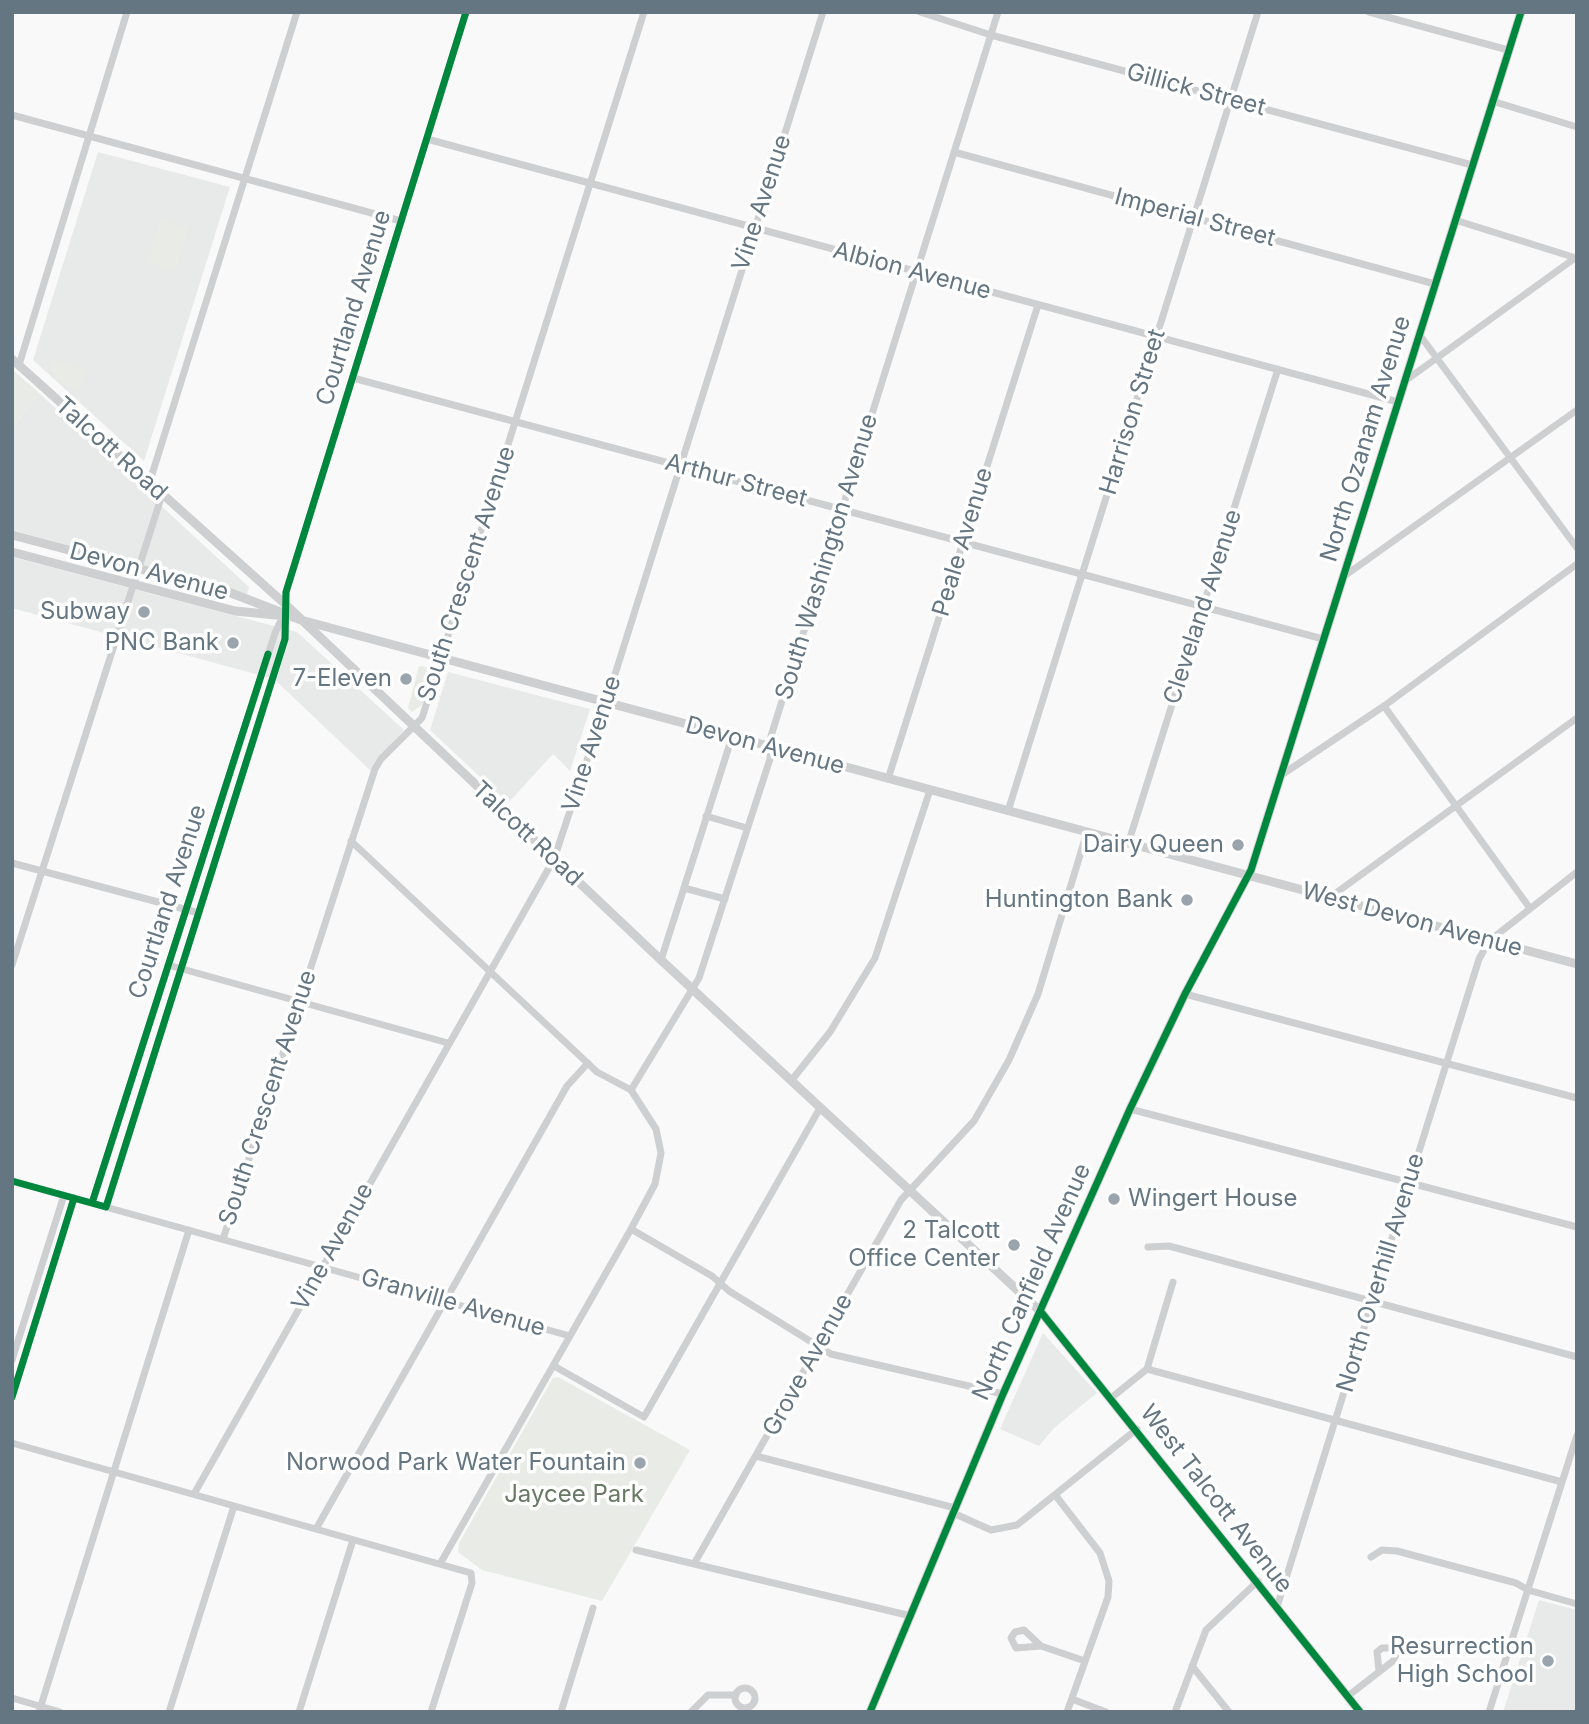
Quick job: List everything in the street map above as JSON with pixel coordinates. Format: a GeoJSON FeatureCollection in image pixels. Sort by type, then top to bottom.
{"type":"FeatureCollection","features":[{"type":"Feature","properties":{"kind":"street"},"geometry":{"type":"LineString","coordinates":[[16,362],[127,12]]}},
{"type":"Feature","properties":{"kind":"street"},"geometry":{"type":"LineString","coordinates":[[149,484],[296,12]]}},
{"type":"Feature","properties":{"kind":"street","name":"Courtland Avenue"},"geometry":{"type":"LineString","coordinates":[[106,1207],[285,639],[286,592],[466,12]]}},
{"type":"Feature","properties":{"kind":"street","name":"South Crescent Avenue"},"geometry":{"type":"LineString","coordinates":[[223,1239],[377,764],[422,718],[644,12]]}},
{"type":"Feature","properties":{"kind":"street","name":"Vine Avenue"},"geometry":{"type":"LineString","coordinates":[[194,1494],[554,859],[606,703],[823,12]]}},
{"type":"Feature","properties":{"kind":"street","name":"Gillick Street"},"geometry":{"type":"LineString","coordinates":[[920,12],[991,35],[1472,165]]}},
{"type":"Feature","properties":{"kind":"street","name":"South Washington Avenue"},"geometry":{"type":"LineString","coordinates":[[631,1090],[699,978],[747,828],[771,747],[771,736],[998,12]]}},
{"type":"Feature","properties":{"kind":"street","name":"Harrison Street"},"geometry":{"type":"LineString","coordinates":[[1007,811],[1258,12]]}},
{"type":"Feature","properties":{"kind":"street"},"geometry":{"type":"LineString","coordinates":[[1369,12],[1508,50]]}},
{"type":"Feature","properties":{"kind":"street","name":"North Ozanam Avenue"},"geometry":{"type":"LineString","coordinates":[[1247,876],[1521,12]]}},
{"type":"Feature","properties":{"kind":"street"},"geometry":{"type":"LineString","coordinates":[[1492,101],[1577,127]]}},
{"type":"Feature","properties":{"kind":"street"},"geometry":{"type":"LineString","coordinates":[[12,115],[401,221]]}},
{"type":"Feature","properties":{"kind":"street","name":"Albion Avenue"},"geometry":{"type":"LineString","coordinates":[[427,139],[1398,402]]}},
{"type":"Feature","properties":{"kind":"street","name":"Imperial Street"},"geometry":{"type":"LineString","coordinates":[[954,152],[1435,284]]}},
{"type":"Feature","properties":{"kind":"street"},"geometry":{"type":"LineString","coordinates":[[1455,220],[1576,258]]}},
{"type":"Feature","properties":{"kind":"street"},"geometry":{"type":"LineString","coordinates":[[1404,382],[1576,258]]}},
{"type":"Feature","properties":{"kind":"street","name":"Peale Avenue"},"geometry":{"type":"LineString","coordinates":[[888,779],[1038,304]]}},
{"type":"Feature","properties":{"kind":"street"},"geometry":{"type":"LineString","coordinates":[[1419,334],[1577,548]]}},
{"type":"Feature","properties":{"kind":"street","name":"Talcott Road"},"geometry":{"type":"LineString","coordinates":[[16,362],[285,604],[661,961],[1041,1312]]}},
{"type":"Feature","properties":{"kind":"street","name":"Cleveland Avenue"},"geometry":{"type":"LineString","coordinates":[[1128,844],[1278,369]]}},
{"type":"Feature","properties":{"kind":"street","name":"Arthur Street"},"geometry":{"type":"LineString","coordinates":[[353,378],[1323,639]]}},
{"type":"Feature","properties":{"kind":"street"},"geometry":{"type":"LineString","coordinates":[[1343,577],[1577,410]]}},
{"type":"Feature","properties":{"kind":"street"},"geometry":{"type":"LineString","coordinates":[[12,965],[162,495]]}},
{"type":"Feature","properties":{"kind":"street"},"geometry":{"type":"LineString","coordinates":[[12,551],[14,536]]}},
{"type":"Feature","properties":{"kind":"street","name":"Devon Avenue"},"geometry":{"type":"LineString","coordinates":[[14,536],[231,593],[301,620],[1247,876]]}},
{"type":"Feature","properties":{"kind":"street","name":"Devon Avenue"},"geometry":{"type":"LineString","coordinates":[[12,551],[235,611],[284,615]]}},
{"type":"Feature","properties":{"kind":"street"},"geometry":{"type":"LineString","coordinates":[[1280,777],[1384,706],[1577,564]]}},
{"type":"Feature","properties":{"kind":"street","name":"Courtland Avenue"},"geometry":{"type":"LineString","coordinates":[[92,1203],[271,644],[284,615]]}},
{"type":"Feature","properties":{"kind":"street"},"geometry":{"type":"LineString","coordinates":[[1384,706],[1529,907]]}},
{"type":"Feature","properties":{"kind":"street"},"geometry":{"type":"LineString","coordinates":[[1329,898],[1577,718]]}},
{"type":"Feature","properties":{"kind":"street"},"geometry":{"type":"LineString","coordinates":[[661,961],[732,737]]}},
{"type":"Feature","properties":{"kind":"street"},"geometry":{"type":"LineString","coordinates":[[791,1081],[830,1032],[875,958],[930,790]]}},
{"type":"Feature","properties":{"kind":"street"},"geometry":{"type":"LineString","coordinates":[[706,816],[747,828]]}},
{"type":"Feature","properties":{"kind":"street","name":"Grove Avenue"},"geometry":{"type":"LineString","coordinates":[[694,1564],[901,1200],[974,1121],[1009,1060],[1038,994],[1087,832]]}},
{"type":"Feature","properties":{"kind":"street"},"geometry":{"type":"LineString","coordinates":[[351,841],[603,1077],[631,1090],[656,1129],[661,1165],[655,1184],[631,1229],[440,1564]]}},
{"type":"Feature","properties":{"kind":"street"},"geometry":{"type":"LineString","coordinates":[[12,863],[199,913]]}},
{"type":"Feature","properties":{"kind":"street"},"geometry":{"type":"LineString","coordinates":[[1489,941],[1577,872]]}},
{"type":"Feature","properties":{"kind":"street","name":"West Devon Avenue"},"geometry":{"type":"LineString","coordinates":[[1247,876],[1577,964]]}},
{"type":"Feature","properties":{"kind":"street","name":"North Canfield Avenue"},"geometry":{"type":"LineString","coordinates":[[872,1711],[1003,1394],[1130,1109],[1185,994],[1247,876]]}},
{"type":"Feature","properties":{"kind":"street"},"geometry":{"type":"LineString","coordinates":[[684,888],[725,899]]}},
{"type":"Feature","properties":{"kind":"street","name":"North Overhill Avenue"},"geometry":{"type":"LineString","coordinates":[[1277,1606],[1479,959],[1489,941]]}},
{"type":"Feature","properties":{"kind":"street"},"geometry":{"type":"LineString","coordinates":[[169,965],[448,1043]]}},
{"type":"Feature","properties":{"kind":"street"},"geometry":{"type":"LineString","coordinates":[[1185,994],[1577,1098]]}},
{"type":"Feature","properties":{"kind":"street"},"geometry":{"type":"LineString","coordinates":[[316,1529],[567,1086],[588,1063]]}},
{"type":"Feature","properties":{"kind":"street"},"geometry":{"type":"LineString","coordinates":[[721,1284],[820,1108]]}},
{"type":"Feature","properties":{"kind":"street"},"geometry":{"type":"LineString","coordinates":[[1130,1109],[1577,1227]]}},
{"type":"Feature","properties":{"kind":"street","name":"Granville Avenue"},"geometry":{"type":"LineString","coordinates":[[12,1181],[570,1336]]}},
{"type":"Feature","properties":{"kind":"street"},"geometry":{"type":"LineString","coordinates":[[12,1360],[64,1195]]}},
{"type":"Feature","properties":{"kind":"street"},"geometry":{"type":"LineString","coordinates":[[12,1396],[74,1198]]}},
{"type":"Feature","properties":{"kind":"street"},"geometry":{"type":"LineString","coordinates":[[631,1229],[831,1354],[1003,1394]]}},
{"type":"Feature","properties":{"kind":"street","name":"South Crescent Avenue"},"geometry":{"type":"LineString","coordinates":[[40,1709],[190,1230]]}},
{"type":"Feature","properties":{"kind":"street"},"geometry":{"type":"LineString","coordinates":[[1148,1247],[1169,1246],[1577,1357]]}},
{"type":"Feature","properties":{"kind":"street"},"geometry":{"type":"LineString","coordinates":[[1111,1398],[1147,1369],[1173,1282]]}},
{"type":"Feature","properties":{"kind":"street","name":"Granville Avenue"},"geometry":{"type":"LineString","coordinates":[[554,1366],[643,1417],[721,1284]]}},
{"type":"Feature","properties":{"kind":"street","name":"West Talcott Avenue"},"geometry":{"type":"LineString","coordinates":[[1041,1312],[1137,1429],[1360,1712]]}},
{"type":"Feature","properties":{"kind":"street"},"geometry":{"type":"LineString","coordinates":[[1147,1369],[1562,1482]]}},
{"type":"Feature","properties":{"kind":"street"},"geometry":{"type":"LineString","coordinates":[[756,1457],[954,1510],[991,1530],[1008,1530],[1056,1496],[1137,1429]]}},
{"type":"Feature","properties":{"kind":"street"},"geometry":{"type":"LineString","coordinates":[[1489,1712],[1562,1482],[1573,1461],[1577,1435]]}},
{"type":"Feature","properties":{"kind":"street"},"geometry":{"type":"LineString","coordinates":[[12,1443],[471,1573],[472,1583],[431,1712]]}},
{"type":"Feature","properties":{"kind":"street"},"geometry":{"type":"LineString","coordinates":[[1056,1496],[1100,1553],[1108,1571],[1108,1597],[1067,1712]]}},
{"type":"Feature","properties":{"kind":"street"},"geometry":{"type":"LineString","coordinates":[[169,1712],[234,1506]]}},
{"type":"Feature","properties":{"kind":"street"},"geometry":{"type":"LineString","coordinates":[[299,1712],[353,1539]]}},
{"type":"Feature","properties":{"kind":"street"},"geometry":{"type":"LineString","coordinates":[[636,1550],[911,1616]]}},
{"type":"Feature","properties":{"kind":"street"},"geometry":{"type":"LineString","coordinates":[[1371,1557],[1387,1550],[1516,1583],[1528,1590],[1577,1604]]}},
{"type":"Feature","properties":{"kind":"street"},"geometry":{"type":"LineString","coordinates":[[1175,1712],[1213,1620],[1258,1581]]}},
{"type":"Feature","properties":{"kind":"street"},"geometry":{"type":"LineString","coordinates":[[561,1712],[593,1608]]}},
{"type":"Feature","properties":{"kind":"street"},"geometry":{"type":"LineString","coordinates":[[1041,1646],[1085,1661]]}},
{"type":"Feature","properties":{"kind":"street"},"geometry":{"type":"LineString","coordinates":[[1192,1666],[1229,1712]]}},
{"type":"Feature","properties":{"kind":"street"},"geometry":{"type":"LineString","coordinates":[[1348,1696],[1379,1671]]}},
{"type":"Feature","properties":{"kind":"street"},"geometry":{"type":"LineString","coordinates":[[691,1712],[708,1695],[736,1695]]}},
{"type":"Feature","properties":{"kind":"street"},"geometry":{"type":"LineString","coordinates":[[12,1698],[40,1709],[60,1712]]}},
{"type":"Feature","properties":{"kind":"street"},"geometry":{"type":"LineString","coordinates":[[1072,1699],[1106,1712]]}},
{"type":"Feature","properties":{"kind":"shaded area"},"geometry":{"type":"Polygon","coordinates":[[[98,152],[230,187],[144,461],[33,360],[98,152]]]}},
{"type":"Feature","properties":{"kind":"shaded area"},"geometry":{"type":"Polygon","coordinates":[[[39,393],[249,587],[247,594],[12,530],[12,428],[39,393]]]}},
{"type":"Feature","properties":{"kind":"shaded area"},"geometry":{"type":"Polygon","coordinates":[[[12,557],[297,632],[404,730],[377,760],[372,772],[274,679],[12,608],[12,557]]]}},
{"type":"Feature","properties":{"kind":"shaded area"},"geometry":{"type":"Polygon","coordinates":[[[448,672],[590,709],[570,771],[553,754],[508,803],[430,730],[448,672]]]}},
{"type":"Feature","properties":{"kind":"shaded area"},"geometry":{"type":"Polygon","coordinates":[[[1043,1333],[1097,1393],[1055,1427],[1039,1446],[1000,1429],[1043,1333]]]}},
{"type":"Feature","properties":{"kind":"shaded area","name":"Resurrection High School"},"geometry":{"type":"Polygon","coordinates":[[[1539,1600],[1577,1610],[1577,1712],[1503,1712],[1539,1600]]]}},
{"type":"Feature","properties":{"kind":"green space"},"geometry":{"type":"Polygon","coordinates":[[[160,220],[189,228],[176,271],[147,263],[160,220]]]}},
{"type":"Feature","properties":{"kind":"green space"},"geometry":{"type":"Polygon","coordinates":[[[54,360],[86,369],[79,391],[69,388],[50,370],[54,360]]]}},
{"type":"Feature","properties":{"kind":"green space"},"geometry":{"type":"Polygon","coordinates":[[[12,369],[39,393],[12,428],[12,369]]]}},
{"type":"Feature","properties":{"kind":"green space"},"geometry":{"type":"Polygon","coordinates":[[[419,666],[431,668],[422,705],[412,712],[408,708],[419,666]]]}},
{"type":"Feature","properties":{"kind":"green space","name":"Jaycee Park"},"geometry":{"type":"Polygon","coordinates":[[[558,1377],[690,1450],[602,1601],[482,1570],[458,1552],[459,1543],[553,1378],[558,1377]]]}},
{"type":"Feature","properties":{"kind":"cycle path"},"geometry":{"type":"LineString","coordinates":[[12,1181],[106,1207],[285,639],[286,592],[466,12]]}},
{"type":"Feature","properties":{"kind":"cycle path"},"geometry":{"type":"LineString","coordinates":[[870,1712],[1003,1394],[1130,1109],[1185,994],[1251,870],[1521,12]]}},
{"type":"Feature","properties":{"kind":"cycle path"},"geometry":{"type":"LineString","coordinates":[[92,1203],[268,654]]}},
{"type":"Feature","properties":{"kind":"cycle path"},"geometry":{"type":"LineString","coordinates":[[12,1397],[74,1198]]}},
{"type":"Feature","properties":{"kind":"cycle path"},"geometry":{"type":"LineString","coordinates":[[1041,1312],[1360,1712]]}},
{"type":"Feature","properties":{"kind":"place","name":"Subway"},"geometry":{"type":"Point","coordinates":[144,612]}},
{"type":"Feature","properties":{"kind":"place","name":"PNC Bank"},"geometry":{"type":"Point","coordinates":[233,643]}},
{"type":"Feature","properties":{"kind":"place","name":"7-Eleven"},"geometry":{"type":"Point","coordinates":[406,679]}},
{"type":"Feature","properties":{"kind":"place","name":"Dairy Queen"},"geometry":{"type":"Point","coordinates":[1238,845]}},
{"type":"Feature","properties":{"kind":"place","name":"Huntington Bank"},"geometry":{"type":"Point","coordinates":[1187,900]}},
{"type":"Feature","properties":{"kind":"place","name":"Wingert House"},"geometry":{"type":"Point","coordinates":[1114,1199]}},
{"type":"Feature","properties":{"kind":"place","name":"2 Talcott Office Center"},"geometry":{"type":"Point","coordinates":[1014,1245]}},
{"type":"Feature","properties":{"kind":"place","name":"Norwood Park Water Fountain"},"geometry":{"type":"Point","coordinates":[640,1463]}},
{"type":"Feature","properties":{"kind":"place","name":"Resurrection High School"},"geometry":{"type":"Point","coordinates":[1548,1661]}}]}
